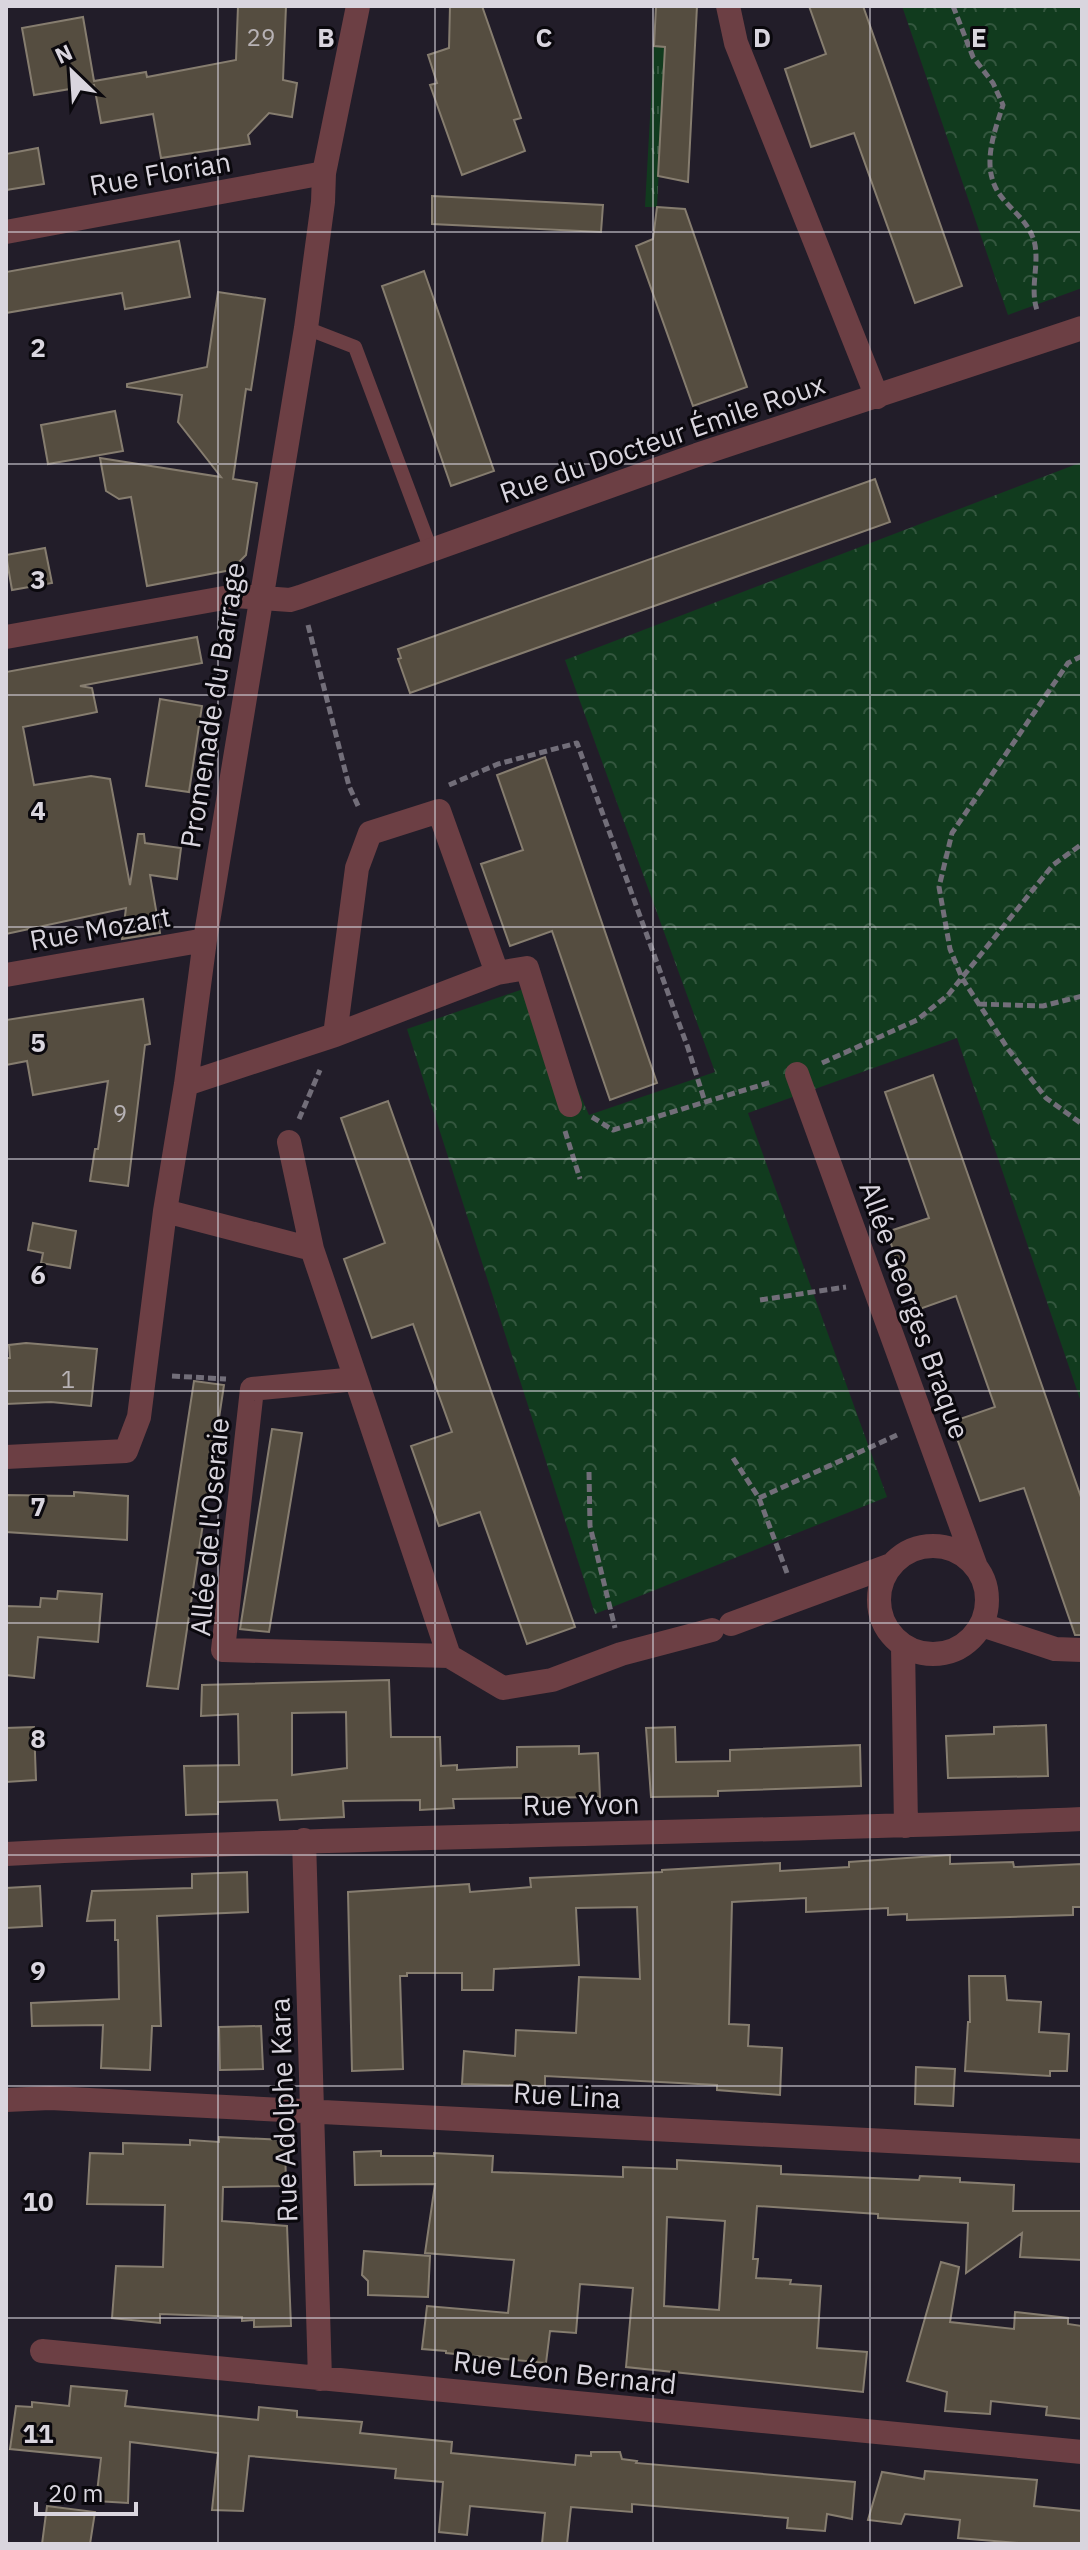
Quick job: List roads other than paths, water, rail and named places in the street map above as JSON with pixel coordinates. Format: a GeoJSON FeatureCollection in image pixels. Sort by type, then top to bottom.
{"type":"FeatureCollection","features":[{"type":"Feature","properties":{"kind":"street","name":"Promenade du Barrage"},"geometry":{"type":"LineString","coordinates":[[6,1457],[126,1451],[139,1417],[165,1211],[205,940],[306,328],[324,173],[358,6]]}},
{"type":"Feature","properties":{"kind":"street"},"geometry":{"type":"LineString","coordinates":[[728,6],[736,43],[877,397]]}},
{"type":"Feature","properties":{"kind":"street","name":"Rue Florian"},"geometry":{"type":"LineString","coordinates":[[6,232],[324,173]]}},
{"type":"Feature","properties":{"kind":"street","name":"Rue du Docteur Émile Roux"},"geometry":{"type":"LineString","coordinates":[[6,637],[235,596],[290,600],[697,455],[1082,328]]}},
{"type":"Feature","properties":{"kind":"street"},"geometry":{"type":"LineString","coordinates":[[335,1035],[357,868],[370,833],[439,811],[497,973]]}},
{"type":"Feature","properties":{"kind":"street","name":"Rue Mozart"},"geometry":{"type":"LineString","coordinates":[[6,975],[205,940]]}},
{"type":"Feature","properties":{"kind":"street"},"geometry":{"type":"LineString","coordinates":[[186,1084],[335,1035],[497,973],[527,968],[570,1105]]}},
{"type":"Feature","properties":{"kind":"street","name":"Allée Georges Braque"},"geometry":{"type":"LineString","coordinates":[[797,1074],[976,1567],[984,1580],[988,1595],[982,1625]]}},
{"type":"Feature","properties":{"kind":"street"},"geometry":{"type":"LineString","coordinates":[[289,1142],[312,1249],[449,1656]]}},
{"type":"Feature","properties":{"kind":"street"},"geometry":{"type":"LineString","coordinates":[[165,1211],[312,1249]]}},
{"type":"Feature","properties":{"kind":"street","name":"Allée de l'Oseraie"},"geometry":{"type":"LineString","coordinates":[[356,1379],[252,1389],[223,1650],[449,1656],[503,1688],[552,1680],[621,1654],[721,1627],[891,1565]]}},
{"type":"Feature","properties":{"kind":"street"},"geometry":{"type":"LineString","coordinates":[[976,1567],[965,1555],[934,1546],[918,1548],[904,1555],[891,1565],[882,1581],[879,1599],[881,1617],[890,1633],[903,1646],[920,1653],[938,1655],[956,1650],[971,1640],[982,1625],[1055,1649],[1082,1650]]}},
{"type":"Feature","properties":{"kind":"street"},"geometry":{"type":"LineString","coordinates":[[903,1646],[906,1826]]}},
{"type":"Feature","properties":{"kind":"street","name":"Rue Yvon"},"geometry":{"type":"LineString","coordinates":[[6,1854],[304,1840],[1082,1819]]}},
{"type":"Feature","properties":{"kind":"street","name":"Rue Adolphe Kara"},"geometry":{"type":"LineString","coordinates":[[304,1840],[320,2379]]}},
{"type":"Feature","properties":{"kind":"street","name":"Rue Lina"},"geometry":{"type":"LineString","coordinates":[[6,2100],[50,2098],[1082,2151]]}},
{"type":"Feature","properties":{"kind":"street","name":"Rue Léon Bernard"},"geometry":{"type":"LineString","coordinates":[[42,2351],[1082,2452]]}},
{"type":"Feature","properties":{"kind":"lane"},"geometry":{"type":"LineString","coordinates":[[306,328],[355,347],[431,550]]}}]}
